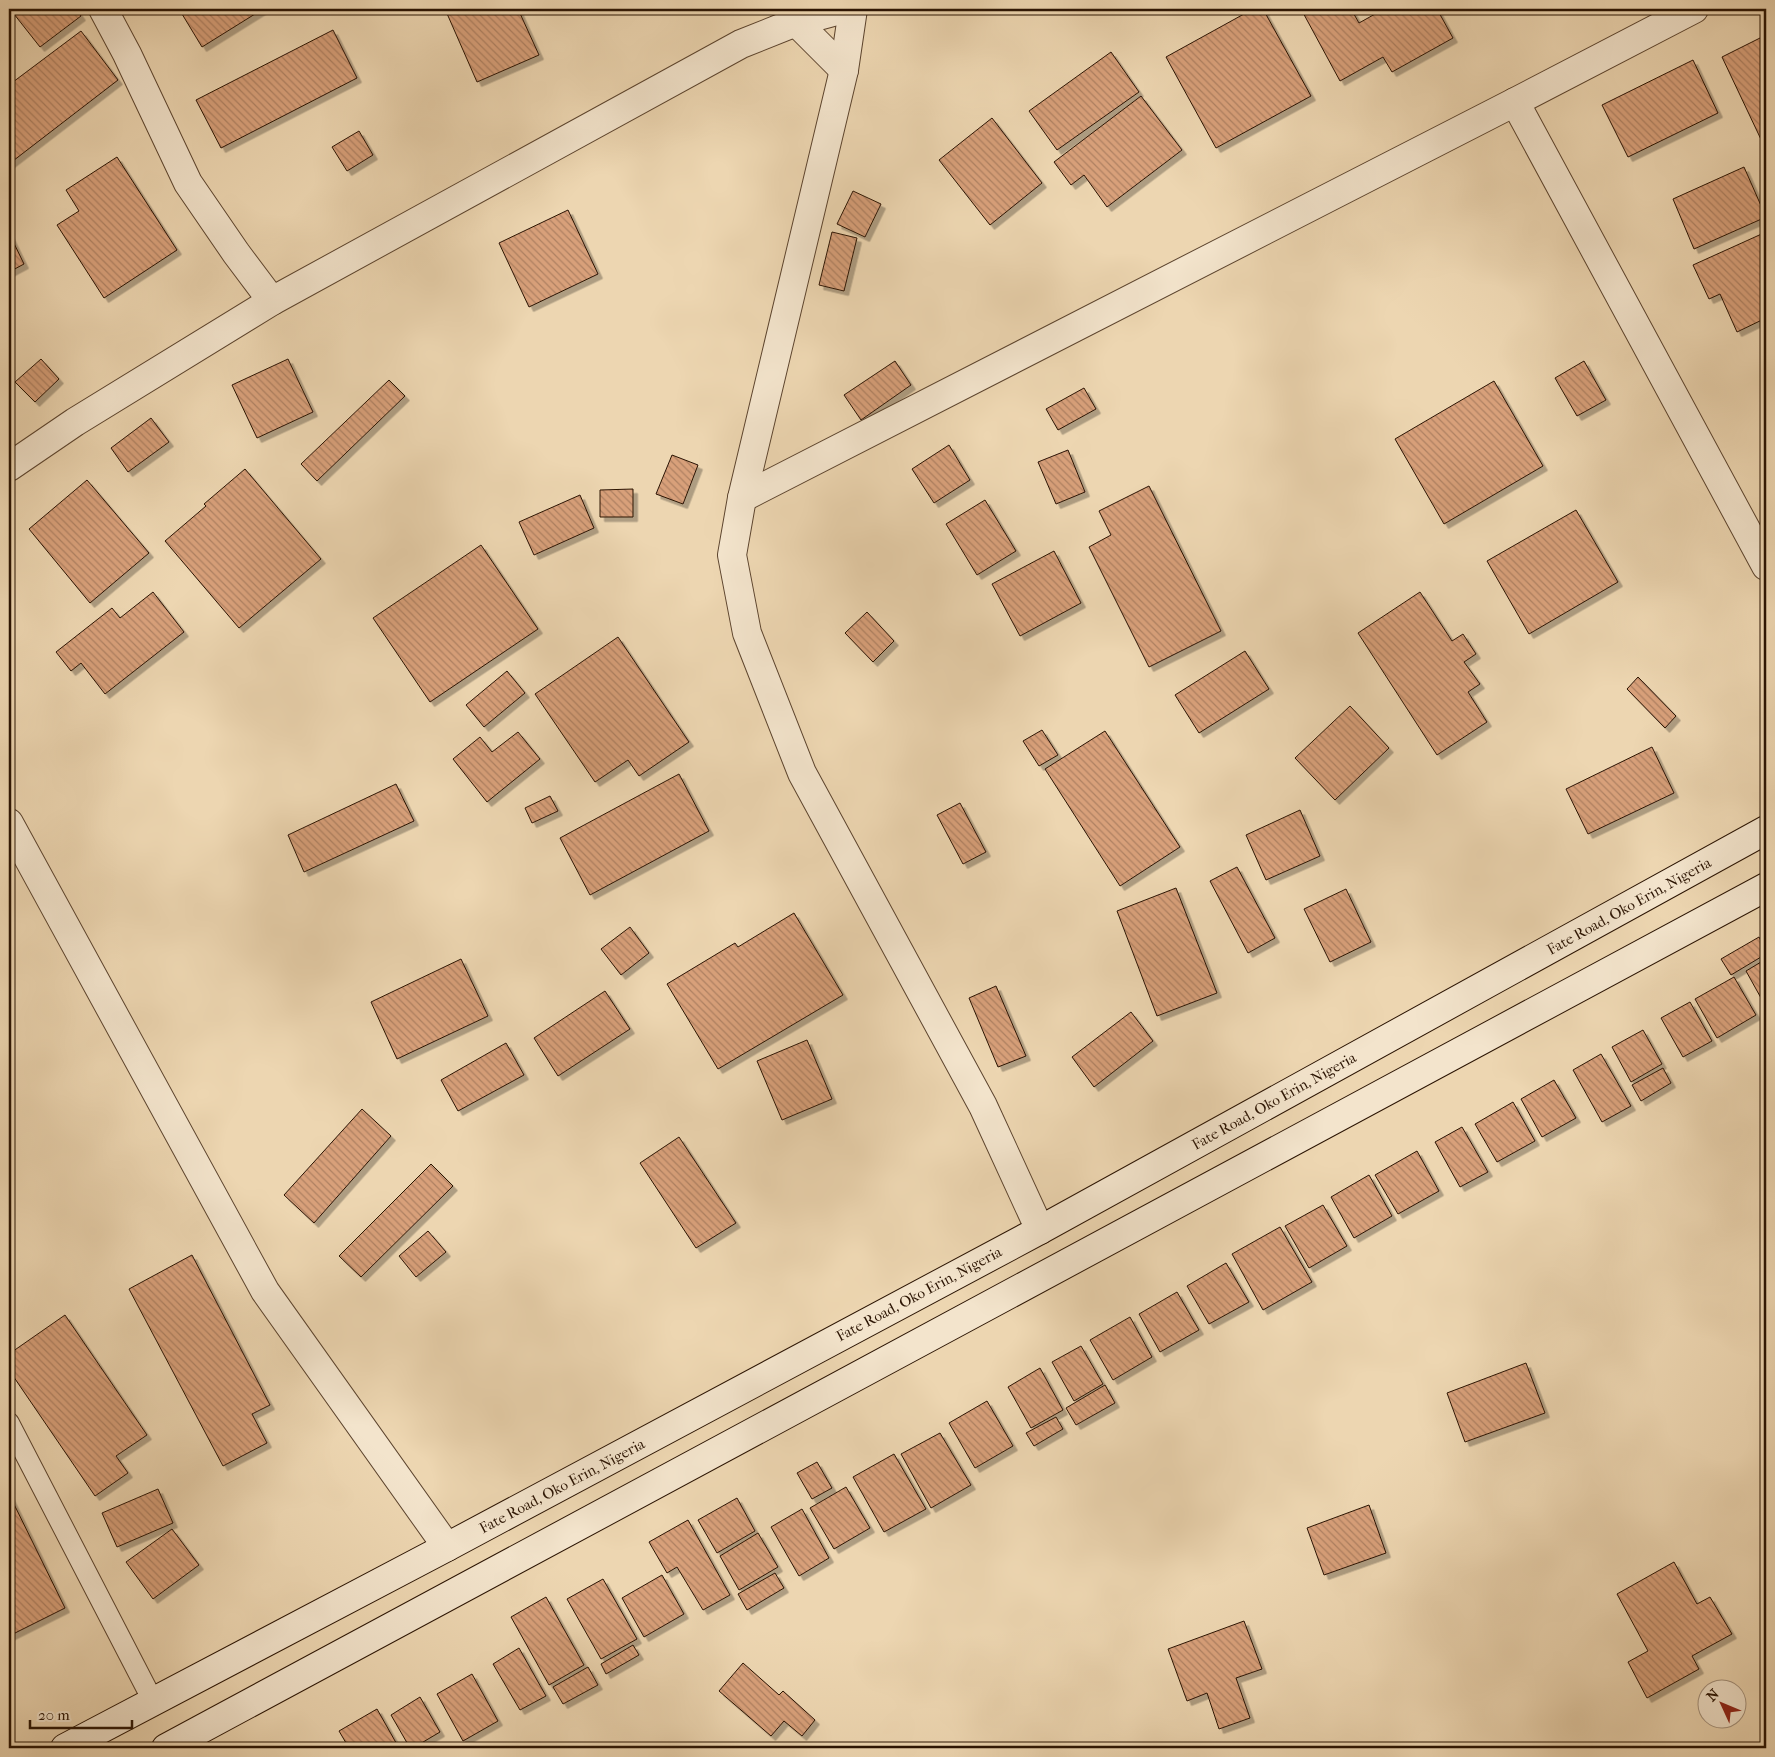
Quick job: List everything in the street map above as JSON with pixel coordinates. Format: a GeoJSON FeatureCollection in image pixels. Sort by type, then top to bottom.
{"type":"FeatureCollection","features":[{"type":"Feature","properties":{"kind":"street"},"geometry":{"type":"LineString","coordinates":[[103,9],[127,54],[188,183],[272,301]]}},
{"type":"Feature","properties":{"kind":"street"},"geometry":{"type":"LineString","coordinates":[[9,467],[74,422],[272,301],[740,44],[796,22],[844,9]]}},
{"type":"Feature","properties":{"kind":"street"},"geometry":{"type":"LineString","coordinates":[[853,9],[844,70],[742,498],[732,555],[747,633],[802,773],[983,1106],[1040,1230]]}},
{"type":"Feature","properties":{"kind":"street"},"geometry":{"type":"LineString","coordinates":[[742,498],[1694,9]]}},
{"type":"Feature","properties":{"kind":"street"},"geometry":{"type":"LineString","coordinates":[[796,22],[844,70]]}},
{"type":"Feature","properties":{"kind":"street"},"geometry":{"type":"LineString","coordinates":[[1515,102],[1766,566]]}},
{"type":"Feature","properties":{"kind":"street"},"geometry":{"type":"LineString","coordinates":[[9,823],[265,1291],[447,1547]]}},
{"type":"Feature","properties":{"kind":"street","name":"Fate Road, Oko Erin, Nigeria"},"geometry":{"type":"LineString","coordinates":[[65,1748],[447,1547],[1040,1230],[1766,830]]}},
{"type":"Feature","properties":{"kind":"street"},"geometry":{"type":"LineString","coordinates":[[166,1748],[1766,887]]}},
{"type":"Feature","properties":{"kind":"lane"},"geometry":{"type":"LineString","coordinates":[[9,1423],[153,1701]]}},
{"type":"Feature","properties":{"kind":"building"},"geometry":{"type":"Polygon","coordinates":[[[10,9],[76,9],[81,16],[40,47],[10,9]]]}},
{"type":"Feature","properties":{"kind":"building"},"geometry":{"type":"Polygon","coordinates":[[[179,9],[263,9],[202,47],[179,9]]]}},
{"type":"Feature","properties":{"kind":"building"},"geometry":{"type":"Polygon","coordinates":[[[445,9],[518,9],[539,55],[477,82],[445,9]]]}},
{"type":"Feature","properties":{"kind":"building"},"geometry":{"type":"Polygon","coordinates":[[[1253,9],[1263,9],[1311,96],[1216,148],[1166,57],[1253,9]]]}},
{"type":"Feature","properties":{"kind":"building"},"geometry":{"type":"Polygon","coordinates":[[[1301,9],[1351,9],[1359,23],[1384,9],[1437,9],[1453,38],[1392,72],[1383,57],[1340,81],[1301,9]]]}},
{"type":"Feature","properties":{"kind":"building"},"geometry":{"type":"Polygon","coordinates":[[[333,30],[357,78],[221,148],[196,100],[333,30]]]}},
{"type":"Feature","properties":{"kind":"building"},"geometry":{"type":"Polygon","coordinates":[[[81,31],[118,80],[9,164],[9,85],[81,31]]]}},
{"type":"Feature","properties":{"kind":"building"},"geometry":{"type":"Polygon","coordinates":[[[1766,35],[1766,150],[1722,57],[1766,35]]]}},
{"type":"Feature","properties":{"kind":"building"},"geometry":{"type":"Polygon","coordinates":[[[1111,52],[1139,92],[1057,150],[1029,111],[1111,52]]]}},
{"type":"Feature","properties":{"kind":"building"},"geometry":{"type":"Polygon","coordinates":[[[1693,60],[1718,113],[1628,157],[1602,105],[1693,60]]]}},
{"type":"Feature","properties":{"kind":"building"},"geometry":{"type":"Polygon","coordinates":[[[1141,96],[1182,150],[1107,207],[1084,175],[1071,185],[1054,162],[1141,96]]]}},
{"type":"Feature","properties":{"kind":"building"},"geometry":{"type":"Polygon","coordinates":[[[992,118],[1042,183],[990,225],[939,160],[992,118]]]}},
{"type":"Feature","properties":{"kind":"building"},"geometry":{"type":"Polygon","coordinates":[[[359,131],[373,155],[347,171],[332,147],[359,131]]]}},
{"type":"Feature","properties":{"kind":"building"},"geometry":{"type":"Polygon","coordinates":[[[117,157],[177,250],[104,298],[57,225],[79,211],[66,190],[117,157]]]}},
{"type":"Feature","properties":{"kind":"building"},"geometry":{"type":"Polygon","coordinates":[[[1744,167],[1766,217],[1694,249],[1673,199],[1744,167]]]}},
{"type":"Feature","properties":{"kind":"building"},"geometry":{"type":"Polygon","coordinates":[[[853,191],[881,204],[865,237],[837,224],[853,191]]]}},
{"type":"Feature","properties":{"kind":"building"},"geometry":{"type":"Polygon","coordinates":[[[568,210],[598,274],[529,307],[499,243],[568,210]]]}},
{"type":"Feature","properties":{"kind":"building"},"geometry":{"type":"Polygon","coordinates":[[[832,232],[857,238],[844,291],[819,285],[832,232]]]}},
{"type":"Feature","properties":{"kind":"building"},"geometry":{"type":"Polygon","coordinates":[[[1766,232],[1766,318],[1737,332],[1720,294],[1709,299],[1693,265],[1766,232]]]}},
{"type":"Feature","properties":{"kind":"building"},"geometry":{"type":"Polygon","coordinates":[[[9,233],[24,264],[9,272],[9,233]]]}},
{"type":"Feature","properties":{"kind":"building"},"geometry":{"type":"Polygon","coordinates":[[[41,359],[59,379],[35,402],[15,382],[41,359]]]}},
{"type":"Feature","properties":{"kind":"building"},"geometry":{"type":"Polygon","coordinates":[[[288,359],[313,412],[257,438],[232,385],[288,359]]]}},
{"type":"Feature","properties":{"kind":"building"},"geometry":{"type":"Polygon","coordinates":[[[895,361],[911,385],[861,420],[844,395],[895,361]]]}},
{"type":"Feature","properties":{"kind":"building"},"geometry":{"type":"Polygon","coordinates":[[[1584,361],[1606,400],[1577,416],[1555,378],[1584,361]]]}},
{"type":"Feature","properties":{"kind":"building"},"geometry":{"type":"Polygon","coordinates":[[[389,380],[405,396],[317,481],[301,464],[389,380]]]}},
{"type":"Feature","properties":{"kind":"building"},"geometry":{"type":"Polygon","coordinates":[[[1494,381],[1543,466],[1444,524],[1395,439],[1494,381]]]}},
{"type":"Feature","properties":{"kind":"building"},"geometry":{"type":"Polygon","coordinates":[[[1084,388],[1096,409],[1058,430],[1046,409],[1084,388]]]}},
{"type":"Feature","properties":{"kind":"building"},"geometry":{"type":"Polygon","coordinates":[[[151,418],[169,442],[128,472],[111,448],[151,418]]]}},
{"type":"Feature","properties":{"kind":"building"},"geometry":{"type":"Polygon","coordinates":[[[949,445],[970,480],[934,503],[912,469],[949,445]]]}},
{"type":"Feature","properties":{"kind":"building"},"geometry":{"type":"Polygon","coordinates":[[[1068,450],[1085,492],[1056,504],[1038,462],[1068,450]]]}},
{"type":"Feature","properties":{"kind":"building"},"geometry":{"type":"Polygon","coordinates":[[[672,455],[698,465],[683,504],[656,494],[672,455]]]}},
{"type":"Feature","properties":{"kind":"building"},"geometry":{"type":"Polygon","coordinates":[[[245,469],[321,559],[239,628],[165,541],[245,469]]]}},
{"type":"Feature","properties":{"kind":"building"},"geometry":{"type":"Polygon","coordinates":[[[87,480],[149,553],[90,603],[29,529],[87,480]]]}},
{"type":"Feature","properties":{"kind":"building"},"geometry":{"type":"Polygon","coordinates":[[[1149,486],[1221,631],[1149,667],[1089,547],[1111,535],[1099,511],[1149,486]]]}},
{"type":"Feature","properties":{"kind":"building"},"geometry":{"type":"Polygon","coordinates":[[[633,489],[633,517],[600,517],[600,490],[633,489]]]}},
{"type":"Feature","properties":{"kind":"building"},"geometry":{"type":"Polygon","coordinates":[[[580,495],[594,528],[534,555],[519,522],[580,495]]]}},
{"type":"Feature","properties":{"kind":"building"},"geometry":{"type":"Polygon","coordinates":[[[985,500],[1016,551],[977,575],[946,524],[985,500]]]}},
{"type":"Feature","properties":{"kind":"building"},"geometry":{"type":"Polygon","coordinates":[[[1576,510],[1618,582],[1529,634],[1487,561],[1576,510]]]}},
{"type":"Feature","properties":{"kind":"building"},"geometry":{"type":"Polygon","coordinates":[[[481,545],[538,629],[430,702],[373,618],[481,545]]]}},
{"type":"Feature","properties":{"kind":"building"},"geometry":{"type":"Polygon","coordinates":[[[1054,551],[1081,603],[1020,636],[992,584],[1054,551]]]}},
{"type":"Feature","properties":{"kind":"building"},"geometry":{"type":"Polygon","coordinates":[[[153,592],[184,632],[105,694],[81,663],[71,671],[56,652],[112,608],[120,618],[153,592]]]}},
{"type":"Feature","properties":{"kind":"building"},"geometry":{"type":"Polygon","coordinates":[[[1420,592],[1452,641],[1463,634],[1476,654],[1464,662],[1480,684],[1468,692],[1487,722],[1437,755],[1358,633],[1420,592]]]}},
{"type":"Feature","properties":{"kind":"building"},"geometry":{"type":"Polygon","coordinates":[[[867,612],[894,641],[873,662],[845,633],[867,612]]]}},
{"type":"Feature","properties":{"kind":"building"},"geometry":{"type":"Polygon","coordinates":[[[618,637],[689,742],[639,776],[628,760],[595,782],[535,694],[618,637]]]}},
{"type":"Feature","properties":{"kind":"building"},"geometry":{"type":"Polygon","coordinates":[[[1245,651],[1269,689],[1199,733],[1175,695],[1245,651]]]}},
{"type":"Feature","properties":{"kind":"building"},"geometry":{"type":"Polygon","coordinates":[[[507,671],[525,693],[484,727],[466,705],[507,671]]]}},
{"type":"Feature","properties":{"kind":"building"},"geometry":{"type":"Polygon","coordinates":[[[1638,677],[1676,716],[1665,728],[1627,689],[1638,677]]]}},
{"type":"Feature","properties":{"kind":"building"},"geometry":{"type":"Polygon","coordinates":[[[1350,706],[1389,748],[1335,800],[1295,758],[1350,706]]]}},
{"type":"Feature","properties":{"kind":"building"},"geometry":{"type":"Polygon","coordinates":[[[1042,730],[1058,755],[1039,766],[1023,741],[1042,730]]]}},
{"type":"Feature","properties":{"kind":"building"},"geometry":{"type":"Polygon","coordinates":[[[1105,731],[1180,847],[1120,886],[1045,769],[1105,731]]]}},
{"type":"Feature","properties":{"kind":"building"},"geometry":{"type":"Polygon","coordinates":[[[518,732],[540,759],[487,802],[453,759],[480,737],[492,752],[518,732]]]}},
{"type":"Feature","properties":{"kind":"building"},"geometry":{"type":"Polygon","coordinates":[[[1652,747],[1674,793],[1588,834],[1566,789],[1652,747]]]}},
{"type":"Feature","properties":{"kind":"building"},"geometry":{"type":"Polygon","coordinates":[[[679,774],[709,831],[590,895],[560,838],[679,774]]]}},
{"type":"Feature","properties":{"kind":"building"},"geometry":{"type":"Polygon","coordinates":[[[396,784],[414,821],[304,872],[288,835],[396,784]]]}},
{"type":"Feature","properties":{"kind":"building"},"geometry":{"type":"Polygon","coordinates":[[[550,796],[558,811],[532,823],[525,808],[550,796]]]}},
{"type":"Feature","properties":{"kind":"building"},"geometry":{"type":"Polygon","coordinates":[[[960,803],[986,852],[963,864],[937,815],[960,803]]]}},
{"type":"Feature","properties":{"kind":"building"},"geometry":{"type":"Polygon","coordinates":[[[1300,810],[1320,856],[1266,880],[1246,835],[1300,810]]]}},
{"type":"Feature","properties":{"kind":"building"},"geometry":{"type":"Polygon","coordinates":[[[1237,867],[1275,938],[1248,953],[1210,881],[1237,867]]]}},
{"type":"Feature","properties":{"kind":"building"},"geometry":{"type":"Polygon","coordinates":[[[1176,888],[1217,993],[1157,1016],[1117,911],[1176,888]]]}},
{"type":"Feature","properties":{"kind":"building"},"geometry":{"type":"Polygon","coordinates":[[[1346,889],[1371,942],[1330,962],[1304,909],[1346,889]]]}},
{"type":"Feature","properties":{"kind":"building"},"geometry":{"type":"Polygon","coordinates":[[[794,913],[843,995],[718,1069],[667,984],[735,943],[738,947],[794,913]]]}},
{"type":"Feature","properties":{"kind":"building"},"geometry":{"type":"Polygon","coordinates":[[[630,927],[649,953],[621,975],[601,949],[630,927]]]}},
{"type":"Feature","properties":{"kind":"building"},"geometry":{"type":"Polygon","coordinates":[[[1759,937],[1766,954],[1731,975],[1721,959],[1759,937]]]}},
{"type":"Feature","properties":{"kind":"building"},"geometry":{"type":"Polygon","coordinates":[[[461,959],[488,1016],[397,1059],[371,1002],[461,959]]]}},
{"type":"Feature","properties":{"kind":"building"},"geometry":{"type":"Polygon","coordinates":[[[1766,959],[1766,1007],[1746,971],[1766,959]]]}},
{"type":"Feature","properties":{"kind":"building"},"geometry":{"type":"Polygon","coordinates":[[[1734,977],[1756,1015],[1717,1038],[1695,999],[1734,977]]]}},
{"type":"Feature","properties":{"kind":"building"},"geometry":{"type":"Polygon","coordinates":[[[996,986],[1026,1056],[998,1067],[969,998],[996,986]]]}},
{"type":"Feature","properties":{"kind":"building"},"geometry":{"type":"Polygon","coordinates":[[[605,991],[630,1029],[558,1076],[534,1038],[605,991]]]}},
{"type":"Feature","properties":{"kind":"building"},"geometry":{"type":"Polygon","coordinates":[[[1690,1002],[1712,1041],[1683,1057],[1661,1018],[1690,1002]]]}},
{"type":"Feature","properties":{"kind":"building"},"geometry":{"type":"Polygon","coordinates":[[[1131,1012],[1153,1041],[1094,1087],[1072,1057],[1131,1012]]]}},
{"type":"Feature","properties":{"kind":"building"},"geometry":{"type":"Polygon","coordinates":[[[1643,1030],[1662,1064],[1631,1082],[1612,1047],[1643,1030]]]}},
{"type":"Feature","properties":{"kind":"building"},"geometry":{"type":"Polygon","coordinates":[[[807,1040],[832,1099],[782,1120],[757,1061],[807,1040]]]}},
{"type":"Feature","properties":{"kind":"building"},"geometry":{"type":"Polygon","coordinates":[[[506,1043],[524,1075],[458,1111],[441,1080],[506,1043]]]}},
{"type":"Feature","properties":{"kind":"building"},"geometry":{"type":"Polygon","coordinates":[[[1601,1054],[1631,1106],[1602,1122],[1573,1070],[1601,1054]]]}},
{"type":"Feature","properties":{"kind":"building"},"geometry":{"type":"Polygon","coordinates":[[[1663,1068],[1671,1083],[1641,1101],[1632,1085],[1663,1068]]]}},
{"type":"Feature","properties":{"kind":"building"},"geometry":{"type":"Polygon","coordinates":[[[1554,1080],[1576,1118],[1542,1137],[1521,1099],[1554,1080]]]}},
{"type":"Feature","properties":{"kind":"building"},"geometry":{"type":"Polygon","coordinates":[[[1513,1102],[1535,1141],[1497,1162],[1475,1124],[1513,1102]]]}},
{"type":"Feature","properties":{"kind":"building"},"geometry":{"type":"Polygon","coordinates":[[[362,1109],[391,1136],[314,1223],[284,1195],[362,1109]]]}},
{"type":"Feature","properties":{"kind":"building"},"geometry":{"type":"Polygon","coordinates":[[[1462,1127],[1488,1172],[1460,1187],[1435,1142],[1462,1127]]]}},
{"type":"Feature","properties":{"kind":"building"},"geometry":{"type":"Polygon","coordinates":[[[679,1137],[736,1223],[696,1248],[640,1163],[679,1137]]]}},
{"type":"Feature","properties":{"kind":"building"},"geometry":{"type":"Polygon","coordinates":[[[1417,1151],[1439,1191],[1398,1214],[1375,1175],[1417,1151]]]}},
{"type":"Feature","properties":{"kind":"building"},"geometry":{"type":"Polygon","coordinates":[[[431,1164],[453,1186],[361,1277],[339,1256],[431,1164]]]}},
{"type":"Feature","properties":{"kind":"building"},"geometry":{"type":"Polygon","coordinates":[[[1369,1175],[1392,1216],[1354,1238],[1331,1197],[1369,1175]]]}},
{"type":"Feature","properties":{"kind":"building"},"geometry":{"type":"Polygon","coordinates":[[[1323,1205],[1347,1246],[1309,1268],[1285,1226],[1323,1205]]]}},
{"type":"Feature","properties":{"kind":"building"},"geometry":{"type":"Polygon","coordinates":[[[1280,1227],[1312,1282],[1263,1310],[1232,1254],[1280,1227]]]}},
{"type":"Feature","properties":{"kind":"building"},"geometry":{"type":"Polygon","coordinates":[[[428,1231],[446,1252],[416,1277],[399,1256],[428,1231]]]}},
{"type":"Feature","properties":{"kind":"building"},"geometry":{"type":"Polygon","coordinates":[[[192,1255],[270,1405],[252,1414],[267,1443],[223,1466],[129,1289],[192,1255]]]}},
{"type":"Feature","properties":{"kind":"building"},"geometry":{"type":"Polygon","coordinates":[[[1226,1263],[1249,1302],[1209,1324],[1187,1286],[1226,1263]]]}},
{"type":"Feature","properties":{"kind":"building"},"geometry":{"type":"Polygon","coordinates":[[[1177,1292],[1199,1330],[1160,1352],[1139,1314],[1177,1292]]]}},
{"type":"Feature","properties":{"kind":"building"},"geometry":{"type":"Polygon","coordinates":[[[65,1315],[147,1435],[116,1456],[128,1473],[95,1496],[9,1370],[9,1354],[65,1315]]]}},
{"type":"Feature","properties":{"kind":"building"},"geometry":{"type":"Polygon","coordinates":[[[1130,1317],[1152,1357],[1113,1380],[1090,1340],[1130,1317]]]}},
{"type":"Feature","properties":{"kind":"building"},"geometry":{"type":"Polygon","coordinates":[[[1081,1346],[1103,1384],[1074,1401],[1052,1362],[1081,1346]]]}},
{"type":"Feature","properties":{"kind":"building"},"geometry":{"type":"Polygon","coordinates":[[[1526,1363],[1545,1413],[1465,1442],[1447,1393],[1526,1363]]]}},
{"type":"Feature","properties":{"kind":"building"},"geometry":{"type":"Polygon","coordinates":[[[1040,1368],[1063,1410],[1031,1428],[1008,1387],[1040,1368]]]}},
{"type":"Feature","properties":{"kind":"building"},"geometry":{"type":"Polygon","coordinates":[[[1105,1385],[1115,1403],[1076,1425],[1066,1408],[1105,1385]]]}},
{"type":"Feature","properties":{"kind":"building"},"geometry":{"type":"Polygon","coordinates":[[[987,1401],[1013,1446],[975,1468],[949,1423],[987,1401]]]}},
{"type":"Feature","properties":{"kind":"building"},"geometry":{"type":"Polygon","coordinates":[[[1056,1417],[1063,1429],[1034,1446],[1026,1433],[1056,1417]]]}},
{"type":"Feature","properties":{"kind":"building"},"geometry":{"type":"Polygon","coordinates":[[[940,1433],[971,1485],[931,1508],[901,1454],[940,1433]]]}},
{"type":"Feature","properties":{"kind":"building"},"geometry":{"type":"Polygon","coordinates":[[[894,1454],[926,1509],[884,1532],[853,1477],[894,1454]]]}},
{"type":"Feature","properties":{"kind":"building"},"geometry":{"type":"Polygon","coordinates":[[[817,1462],[832,1488],[812,1499],[797,1473],[817,1462]]]}},
{"type":"Feature","properties":{"kind":"building"},"geometry":{"type":"Polygon","coordinates":[[[846,1487],[870,1528],[834,1549],[810,1508],[846,1487]]]}},
{"type":"Feature","properties":{"kind":"building"},"geometry":{"type":"Polygon","coordinates":[[[158,1489],[173,1523],[117,1547],[102,1513],[158,1489]]]}},
{"type":"Feature","properties":{"kind":"building"},"geometry":{"type":"Polygon","coordinates":[[[9,1494],[65,1608],[9,1636],[9,1494]]]}},
{"type":"Feature","properties":{"kind":"building"},"geometry":{"type":"Polygon","coordinates":[[[737,1498],[755,1531],[717,1553],[698,1520],[737,1498]]]}},
{"type":"Feature","properties":{"kind":"building"},"geometry":{"type":"Polygon","coordinates":[[[1369,1505],[1386,1553],[1324,1575],[1307,1528],[1369,1505]]]}},
{"type":"Feature","properties":{"kind":"building"},"geometry":{"type":"Polygon","coordinates":[[[802,1509],[829,1558],[799,1576],[771,1527],[802,1509]]]}},
{"type":"Feature","properties":{"kind":"building"},"geometry":{"type":"Polygon","coordinates":[[[688,1520],[730,1595],[703,1610],[677,1567],[667,1573],[649,1542],[688,1520]]]}},
{"type":"Feature","properties":{"kind":"building"},"geometry":{"type":"Polygon","coordinates":[[[172,1529],[199,1565],[153,1599],[126,1562],[172,1529]]]}},
{"type":"Feature","properties":{"kind":"building"},"geometry":{"type":"Polygon","coordinates":[[[758,1533],[778,1567],[739,1590],[720,1556],[758,1533]]]}},
{"type":"Feature","properties":{"kind":"building"},"geometry":{"type":"Polygon","coordinates":[[[1674,1562],[1697,1604],[1710,1597],[1732,1634],[1692,1656],[1699,1669],[1647,1698],[1628,1662],[1648,1651],[1617,1594],[1674,1562]]]}},
{"type":"Feature","properties":{"kind":"building"},"geometry":{"type":"Polygon","coordinates":[[[775,1573],[784,1588],[747,1610],[738,1594],[775,1573]]]}},
{"type":"Feature","properties":{"kind":"building"},"geometry":{"type":"Polygon","coordinates":[[[662,1575],[684,1614],[644,1637],[622,1598],[662,1575]]]}},
{"type":"Feature","properties":{"kind":"building"},"geometry":{"type":"Polygon","coordinates":[[[603,1579],[637,1639],[601,1659],[567,1599],[603,1579]]]}},
{"type":"Feature","properties":{"kind":"building"},"geometry":{"type":"Polygon","coordinates":[[[546,1597],[584,1665],[549,1685],[511,1617],[546,1597]]]}},
{"type":"Feature","properties":{"kind":"building"},"geometry":{"type":"Polygon","coordinates":[[[1244,1621],[1262,1669],[1236,1678],[1250,1718],[1219,1729],[1207,1693],[1187,1701],[1168,1649],[1244,1621]]]}},
{"type":"Feature","properties":{"kind":"building"},"geometry":{"type":"Polygon","coordinates":[[[633,1645],[639,1655],[606,1674],[601,1664],[633,1645]]]}},
{"type":"Feature","properties":{"kind":"building"},"geometry":{"type":"Polygon","coordinates":[[[519,1648],[546,1696],[520,1710],[493,1664],[519,1648]]]}},
{"type":"Feature","properties":{"kind":"building"},"geometry":{"type":"Polygon","coordinates":[[[743,1663],[779,1695],[783,1691],[815,1720],[802,1736],[784,1721],[771,1736],[719,1691],[743,1663]]]}},
{"type":"Feature","properties":{"kind":"building"},"geometry":{"type":"Polygon","coordinates":[[[588,1667],[598,1685],[563,1704],[553,1687],[588,1667]]]}},
{"type":"Feature","properties":{"kind":"building"},"geometry":{"type":"Polygon","coordinates":[[[472,1674],[498,1721],[463,1741],[437,1694],[472,1674]]]}},
{"type":"Feature","properties":{"kind":"building"},"geometry":{"type":"Polygon","coordinates":[[[420,1697],[440,1732],[410,1748],[391,1715],[420,1697]]]}},
{"type":"Feature","properties":{"kind":"building"},"geometry":{"type":"Polygon","coordinates":[[[377,1709],[399,1748],[349,1748],[339,1731],[377,1709]]]}}]}
